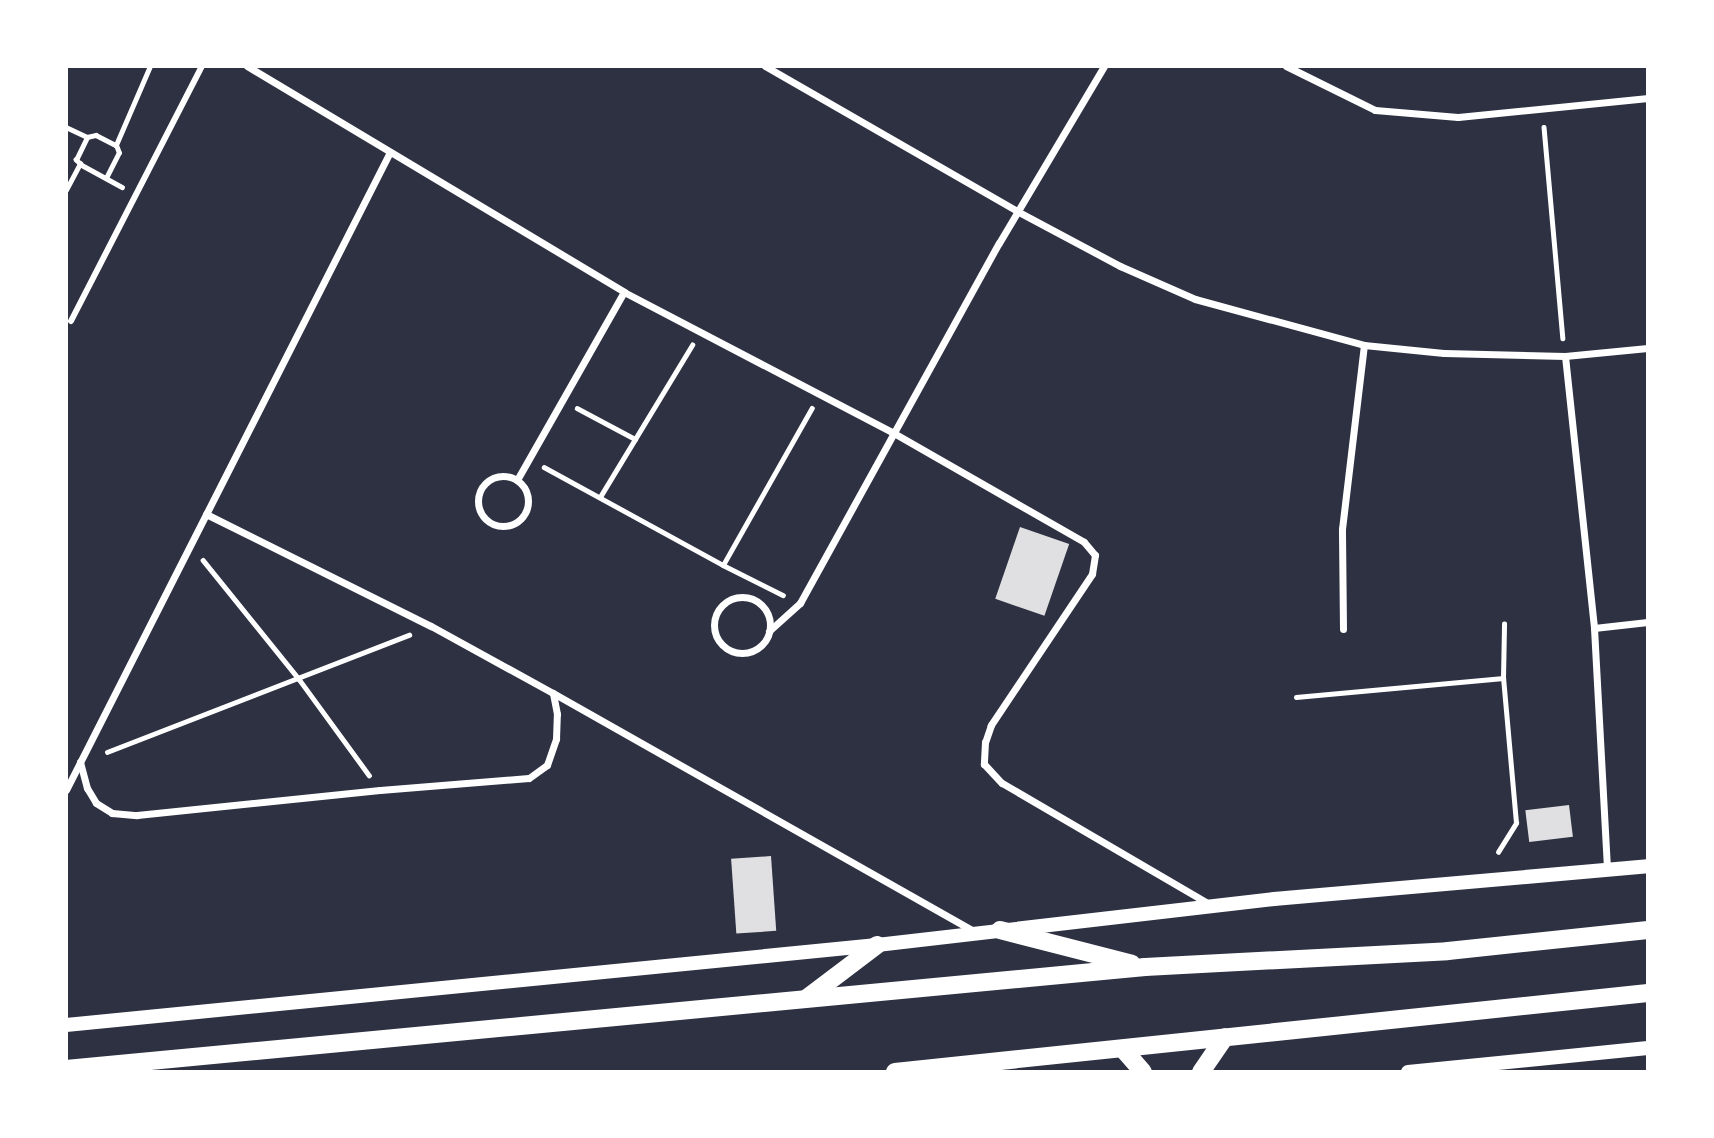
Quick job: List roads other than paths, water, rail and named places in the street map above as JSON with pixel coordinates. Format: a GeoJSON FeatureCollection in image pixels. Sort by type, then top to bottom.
{"type":"FeatureCollection","features":[{"type":"Feature","properties":{"kind":"main road"},"geometry":{"type":"LineString","coordinates":[[66,1025],[877,945],[1211,905],[1647,866]]}},
{"type":"Feature","properties":{"kind":"main road"},"geometry":{"type":"LineString","coordinates":[[1000,930],[1145,967]]}},
{"type":"Feature","properties":{"kind":"main road"},"geometry":{"type":"LineString","coordinates":[[66,1069],[1145,967],[1448,951],[1647,930]]}},
{"type":"Feature","properties":{"kind":"main road"},"geometry":{"type":"LineString","coordinates":[[806,999],[877,945]]}},
{"type":"Feature","properties":{"kind":"main road"},"geometry":{"type":"LineString","coordinates":[[895,1072],[1647,993]]}},
{"type":"Feature","properties":{"kind":"main road"},"geometry":{"type":"LineString","coordinates":[[1201,1072],[1225,1037]]}},
{"type":"Feature","properties":{"kind":"main road"},"geometry":{"type":"LineString","coordinates":[[1408,1072],[1647,1048]]}},
{"type":"Feature","properties":{"kind":"main road"},"geometry":{"type":"LineString","coordinates":[[1123,1049],[1143,1072]]}},
{"type":"Feature","properties":{"kind":"street"},"geometry":{"type":"LineString","coordinates":[[71,321],[202,66]]}},
{"type":"Feature","properties":{"kind":"street"},"geometry":{"type":"LineString","coordinates":[[247,66],[389,154],[624,292],[892,432],[1084,542],[1095,555],[1093,574],[991,725],[985,742],[984,764],[1002,783],[1211,905]]}},
{"type":"Feature","properties":{"kind":"street"},"geometry":{"type":"LineString","coordinates":[[765,66],[1017,211],[1120,266],[1195,299],[1364,345],[1444,353],[1565,356],[1647,348]]}},
{"type":"Feature","properties":{"kind":"street"},"geometry":{"type":"LineString","coordinates":[[769,631],[766,610],[748,597],[727,601],[714,618],[718,639],[735,652],[756,649],[769,631],[800,603],[892,432],[1017,211],[1104,66]]}},
{"type":"Feature","properties":{"kind":"street"},"geometry":{"type":"LineString","coordinates":[[1286,66],[1375,110],[1458,117],[1647,98]]}},
{"type":"Feature","properties":{"kind":"street"},"geometry":{"type":"LineString","coordinates":[[66,790],[389,154]]}},
{"type":"Feature","properties":{"kind":"street"},"geometry":{"type":"LineString","coordinates":[[517,480],[624,292]]}},
{"type":"Feature","properties":{"kind":"street"},"geometry":{"type":"LineString","coordinates":[[1343,629],[1342,529],[1364,345]]}},
{"type":"Feature","properties":{"kind":"street"},"geometry":{"type":"LineString","coordinates":[[1565,356],[1594,628],[1607,869]]}},
{"type":"Feature","properties":{"kind":"street"},"geometry":{"type":"LineString","coordinates":[[498,477],[517,480],[527,494],[526,512],[512,524],[493,523],[480,509],[482,489],[498,477]]}},
{"type":"Feature","properties":{"kind":"street"},"geometry":{"type":"LineString","coordinates":[[206,514],[430,626],[977,932]]}},
{"type":"Feature","properties":{"kind":"street"},"geometry":{"type":"LineString","coordinates":[[1594,628],[1647,622]]}},
{"type":"Feature","properties":{"kind":"street"},"geometry":{"type":"LineString","coordinates":[[80,762],[87,788],[96,803],[112,813],[137,816],[380,790],[529,778],[547,765],[556,739],[557,714],[553,693]]}}]}
